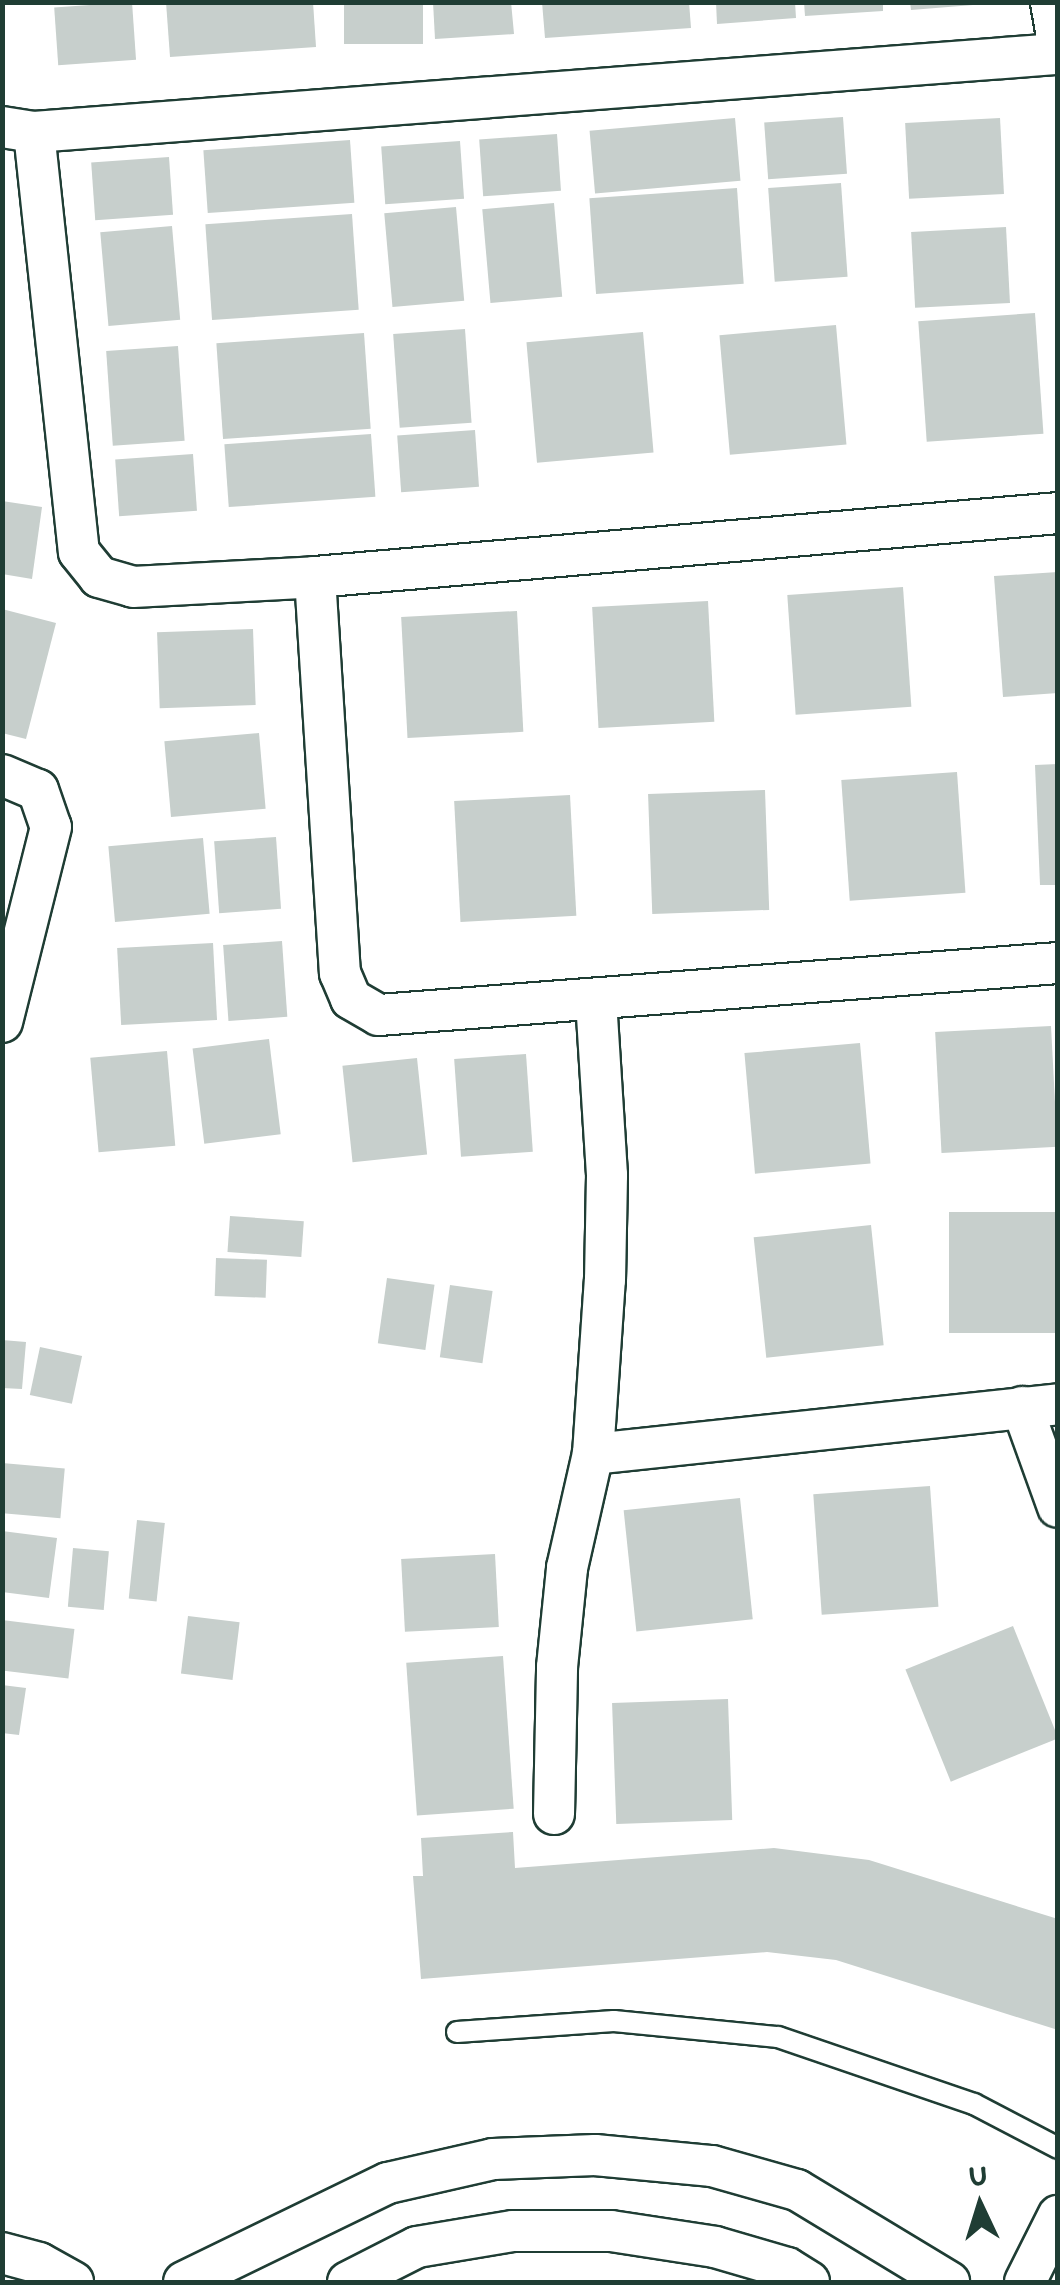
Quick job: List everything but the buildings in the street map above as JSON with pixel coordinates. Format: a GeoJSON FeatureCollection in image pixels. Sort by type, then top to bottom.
{"type":"FeatureCollection","features":[{"type":"Feature","properties":{"kind":"street"},"geometry":{"type":"LineString","coordinates":[[1051,2],[1058,43]]}},
{"type":"Feature","properties":{"kind":"street"},"geometry":{"type":"LineString","coordinates":[[1058,54],[18,130],[79,552],[100,578],[133,586],[316,578],[1058,514]]}},
{"type":"Feature","properties":{"kind":"street"},"geometry":{"type":"LineString","coordinates":[[316,578],[340,973],[351,1000],[379,1015],[596,1002],[1058,963]]}},
{"type":"Feature","properties":{"kind":"street"},"geometry":{"type":"LineString","coordinates":[[2,775],[38,790],[51,827],[2,1022]]}},
{"type":"Feature","properties":{"kind":"street"},"geometry":{"type":"LineString","coordinates":[[554,1814],[565,1588],[593,1454],[607,1174],[596,1002]]}},
{"type":"Feature","properties":{"kind":"street"},"geometry":{"type":"LineString","coordinates":[[593,1454],[1040,1406],[1058,1508]]}},
{"type":"Feature","properties":{"kind":"street"},"geometry":{"type":"LineString","coordinates":[[184,2282],[388,2182],[492,2159],[595,2155],[712,2166],[797,2190],[949,2282]]}},
{"type":"Feature","properties":{"kind":"street"},"geometry":{"type":"LineString","coordinates":[[1026,2282],[1058,2216]]}},
{"type":"Feature","properties":{"kind":"street"},"geometry":{"type":"LineString","coordinates":[[348,2282],[417,2247],[532,2231],[612,2231],[716,2247],[787,2268],[809,2282]]}},
{"type":"Feature","properties":{"kind":"street"},"geometry":{"type":"LineString","coordinates":[[2,2253],[39,2263],[73,2282]]}},
{"type":"Feature","properties":{"kind":"lane"},"geometry":{"type":"LineString","coordinates":[[457,2032],[614,2021],[778,2037],[974,2104],[1058,2148]]}}]}
